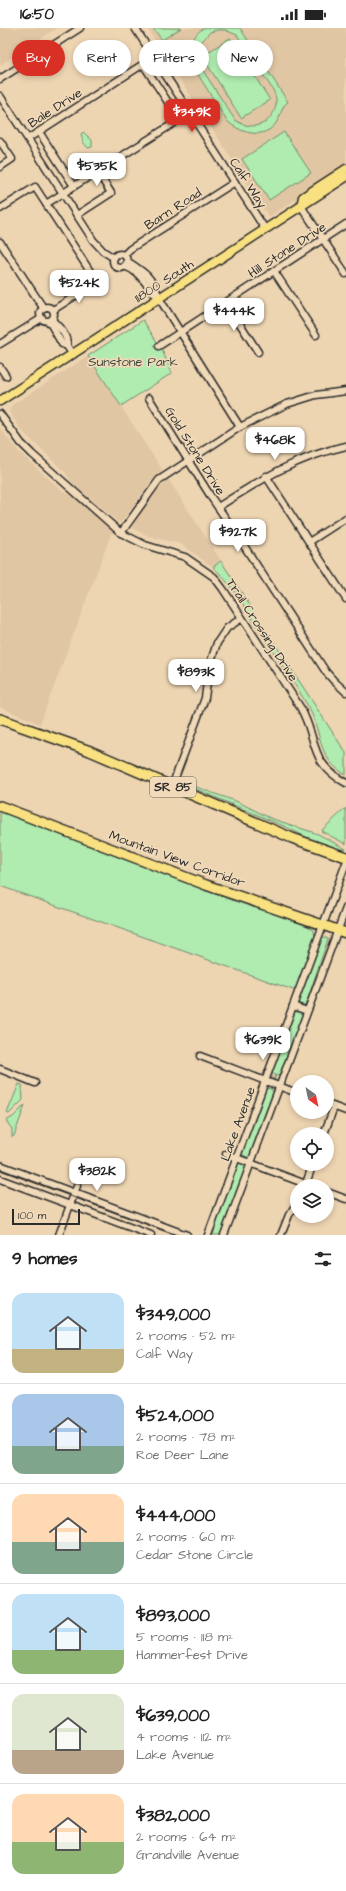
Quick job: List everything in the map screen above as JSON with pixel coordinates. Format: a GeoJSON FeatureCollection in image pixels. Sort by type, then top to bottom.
{"type":"FeatureCollection","features":[{"type":"Feature","properties":{"kind":"highway","name":"SR 85"},"geometry":{"type":"LineString","coordinates":[[0,719],[90,751],[292,838],[346,857]]}},
{"type":"Feature","properties":{"kind":"highway","name":"Mountain View Corridor"},"geometry":{"type":"LineString","coordinates":[[0,806],[206,885],[342,931]]}},
{"type":"Feature","properties":{"kind":"main road","name":"11800 South"},"geometry":{"type":"LineString","coordinates":[[301,206],[303,197],[346,169]]}},
{"type":"Feature","properties":{"kind":"main road"},"geometry":{"type":"LineString","coordinates":[[301,206],[346,177]]}},
{"type":"Feature","properties":{"kind":"main road","name":"11800 South"},"geometry":{"type":"LineString","coordinates":[[0,401],[301,206],[312,204],[346,182]]}},
{"type":"Feature","properties":{"kind":"street"},"geometry":{"type":"LineString","coordinates":[[0,79],[80,28]]}},
{"type":"Feature","properties":{"kind":"street","name":"Calf Way"},"geometry":{"type":"LineString","coordinates":[[135,28],[143,40]]}},
{"type":"Feature","properties":{"kind":"street","name":"Bale Drive"},"geometry":{"type":"LineString","coordinates":[[28,138],[139,67]]}},
{"type":"Feature","properties":{"kind":"street"},"geometry":{"type":"LineString","coordinates":[[151,76],[179,120]]}},
{"type":"Feature","properties":{"kind":"street","name":"Calf Way"},"geometry":{"type":"LineString","coordinates":[[166,76],[265,229]]}},
{"type":"Feature","properties":{"kind":"street"},"geometry":{"type":"LineString","coordinates":[[0,96],[63,194],[100,248],[114,258],[116,266],[125,261],[140,268],[148,276],[156,288],[159,298],[181,332],[200,366],[240,426]]}},
{"type":"Feature","properties":{"kind":"street"},"geometry":{"type":"LineString","coordinates":[[46,204],[190,113]]}},
{"type":"Feature","properties":{"kind":"street"},"geometry":{"type":"LineString","coordinates":[[39,132],[74,186]]}},
{"type":"Feature","properties":{"kind":"street"},"geometry":{"type":"LineString","coordinates":[[0,141],[12,159],[0,167]]}},
{"type":"Feature","properties":{"kind":"street"},"geometry":{"type":"LineString","coordinates":[[77,215],[111,193],[97,171]]}},
{"type":"Feature","properties":{"kind":"street","name":"Barn Road"},"geometry":{"type":"LineString","coordinates":[[114,258],[118,254],[125,261],[130,250],[235,182]]}},
{"type":"Feature","properties":{"kind":"street"},"geometry":{"type":"LineString","coordinates":[[0,210],[35,187],[96,282],[53,310]]}},
{"type":"Feature","properties":{"kind":"street"},"geometry":{"type":"LineString","coordinates":[[301,206],[346,274]]}},
{"type":"Feature","properties":{"kind":"street","name":"Hill Stone Drive"},"geometry":{"type":"LineString","coordinates":[[159,346],[346,224]]}},
{"type":"Feature","properties":{"kind":"street"},"geometry":{"type":"LineString","coordinates":[[0,242],[44,309]]}},
{"type":"Feature","properties":{"kind":"street"},"geometry":{"type":"LineString","coordinates":[[274,271],[316,335]]}},
{"type":"Feature","properties":{"kind":"street"},"geometry":{"type":"LineString","coordinates":[[226,302],[258,352]]}},
{"type":"Feature","properties":{"kind":"street"},"geometry":{"type":"LineString","coordinates":[[44,309],[49,308],[53,310]]}},
{"type":"Feature","properties":{"kind":"street"},"geometry":{"type":"LineString","coordinates":[[42,318],[41,312],[44,309]]}},
{"type":"Feature","properties":{"kind":"street"},"geometry":{"type":"LineString","coordinates":[[50,320],[54,316],[53,310]]}},
{"type":"Feature","properties":{"kind":"street"},"geometry":{"type":"LineString","coordinates":[[0,344],[42,318],[50,320],[60,327],[67,340],[67,346],[73,355]]}},
{"type":"Feature","properties":{"kind":"street"},"geometry":{"type":"LineString","coordinates":[[0,368],[6,376]]}},
{"type":"Feature","properties":{"kind":"street"},"geometry":{"type":"LineString","coordinates":[[121,533],[156,482],[240,426],[287,404],[316,396],[346,391]]}},
{"type":"Feature","properties":{"kind":"street","name":"Gold Stone Drive"},"geometry":{"type":"LineString","coordinates":[[149,398],[326,672],[334,682],[346,692]]}},
{"type":"Feature","properties":{"kind":"street","name":"Trail Crossing Drive"},"geometry":{"type":"LineString","coordinates":[[0,414],[21,443],[32,454],[121,533],[145,546],[176,553],[194,562],[214,577],[303,711],[320,761],[332,774],[346,782]]}},
{"type":"Feature","properties":{"kind":"street"},"geometry":{"type":"LineString","coordinates":[[218,507],[266,476],[305,458],[346,446]]}},
{"type":"Feature","properties":{"kind":"street"},"geometry":{"type":"LineString","coordinates":[[266,476],[346,599]]}},
{"type":"Feature","properties":{"kind":"street"},"geometry":{"type":"LineString","coordinates":[[310,542],[346,518]]}},
{"type":"Feature","properties":{"kind":"street"},"geometry":{"type":"LineString","coordinates":[[172,786],[205,698],[209,667],[217,643],[227,628],[242,618]]}},
{"type":"Feature","properties":{"kind":"street","name":"Lake Avenue"},"geometry":{"type":"LineString","coordinates":[[208,1235],[346,863]]}},
{"type":"Feature","properties":{"kind":"street","name":"Lake Avenue"},"geometry":{"type":"LineString","coordinates":[[224,1235],[307,1011],[342,931],[346,908]]}},
{"type":"Feature","properties":{"kind":"street"},"geometry":{"type":"LineString","coordinates":[[294,1006],[307,1011]]}},
{"type":"Feature","properties":{"kind":"street"},"geometry":{"type":"LineString","coordinates":[[200,1056],[290,1090]]}},
{"type":"Feature","properties":{"kind":"street"},"geometry":{"type":"LineString","coordinates":[[0,1069],[36,1083]]}},
{"type":"Feature","properties":{"kind":"street"},"geometry":{"type":"LineString","coordinates":[[334,1107],[346,1111]]}},
{"type":"Feature","properties":{"kind":"street"},"geometry":{"type":"LineString","coordinates":[[226,1154],[292,1179]]}},
{"type":"Feature","properties":{"kind":"street"},"geometry":{"type":"LineString","coordinates":[[0,1165],[187,1235]]}},
{"type":"Feature","properties":{"kind":"street"},"geometry":{"type":"LineString","coordinates":[[0,1179],[70,1205],[133,1232],[151,1235]]}},
{"type":"Feature","properties":{"kind":"street"},"geometry":{"type":"LineString","coordinates":[[59,1235],[77,1186]]}},
{"type":"Feature","properties":{"kind":"street"},"geometry":{"type":"LineString","coordinates":[[334,1195],[346,1199]]}},
{"type":"Feature","properties":{"kind":"street"},"geometry":{"type":"LineString","coordinates":[[281,1235],[290,1214]]}},
{"type":"Feature","properties":{"kind":"shaded area"},"geometry":{"type":"Polygon","coordinates":[[[0,28],[57,28],[39,40],[12,40],[12,57],[0,65],[0,28]]]}},
{"type":"Feature","properties":{"kind":"shaded area"},"geometry":{"type":"Polygon","coordinates":[[[147,28],[346,28],[346,166],[269,217],[178,76],[209,76],[209,40],[155,40],[147,28]]]}},
{"type":"Feature","properties":{"kind":"shaded area"},"geometry":{"type":"Polygon","coordinates":[[[88,356],[163,471],[152,481],[120,524],[73,484],[65,472],[22,431],[9,412],[12,405],[88,356]]]}},
{"type":"Feature","properties":{"kind":"shaded area"},"geometry":{"type":"Polygon","coordinates":[[[0,428],[19,452],[60,489],[75,498],[114,532],[111,534],[40,724],[0,707],[0,428]]]}},
{"type":"Feature","properties":{"kind":"shaded area"},"geometry":{"type":"Polygon","coordinates":[[[167,477],[221,561],[213,567],[181,544],[148,536],[132,528],[136,518],[156,489],[167,477]]]}},
{"type":"Feature","properties":{"kind":"green space"},"geometry":{"type":"Polygon","coordinates":[[[153,28],[181,28],[162,40],[153,28]]]}},
{"type":"Feature","properties":{"kind":"green space"},"geometry":{"type":"Polygon","coordinates":[[[204,28],[240,28],[248,40],[240,40],[237,35],[225,30],[210,32],[203,40],[193,40],[204,28]]]}},
{"type":"Feature","properties":{"kind":"green space"},"geometry":{"type":"Polygon","coordinates":[[[217,46],[217,76],[255,76],[270,100],[241,118],[209,67],[209,52],[217,46]]]}},
{"type":"Feature","properties":{"kind":"green space"},"geometry":{"type":"Polygon","coordinates":[[[199,76],[206,76],[235,120],[243,124],[254,126],[266,122],[276,107],[275,94],[264,76],[271,76],[288,102],[283,107],[279,118],[274,125],[262,133],[240,130],[227,121],[199,76]]]}},
{"type":"Feature","properties":{"kind":"green space"},"geometry":{"type":"Polygon","coordinates":[[[83,132],[92,140],[92,147],[88,148],[83,142],[81,134],[83,132]]]}},
{"type":"Feature","properties":{"kind":"green space"},"geometry":{"type":"Polygon","coordinates":[[[284,132],[311,173],[269,200],[242,159],[284,132]]]}},
{"type":"Feature","properties":{"kind":"green space","name":"Sunstone Park"},"geometry":{"type":"Polygon","coordinates":[[[143,320],[162,350],[172,373],[121,406],[88,356],[143,320]]]}},
{"type":"Feature","properties":{"kind":"green space"},"geometry":{"type":"Polygon","coordinates":[[[221,561],[346,753],[346,775],[336,768],[330,761],[325,753],[309,708],[236,594],[213,567],[221,561]]]}},
{"type":"Feature","properties":{"kind":"green space"},"geometry":{"type":"Polygon","coordinates":[[[185,783],[238,802],[270,818],[318,834],[346,849],[341,850],[308,838],[286,827],[186,785],[185,783]]]}},
{"type":"Feature","properties":{"kind":"green space"},"geometry":{"type":"Polygon","coordinates":[[[346,808],[346,844],[321,831],[346,808]]]}},
{"type":"Feature","properties":{"kind":"green space"},"geometry":{"type":"Polygon","coordinates":[[[0,809],[312,928],[315,937],[296,991],[0,886],[0,809]]]}},
{"type":"Feature","properties":{"kind":"green space"},"geometry":{"type":"Polygon","coordinates":[[[322,936],[328,939],[306,1004],[303,1005],[297,1003],[322,936]]]}},
{"type":"Feature","properties":{"kind":"green space"},"geometry":{"type":"Polygon","coordinates":[[[295,1010],[303,1014],[279,1076],[276,1075],[271,1090],[274,1091],[249,1158],[241,1154],[266,1088],[270,1089],[275,1075],[271,1073],[295,1010]]]}},
{"type":"Feature","properties":{"kind":"green space"},"geometry":{"type":"Polygon","coordinates":[[[19,1084],[22,1085],[23,1100],[9,1114],[7,1113],[19,1084]]]}},
{"type":"Feature","properties":{"kind":"green space"},"geometry":{"type":"Polygon","coordinates":[[[25,1105],[14,1136],[12,1137],[12,1129],[6,1121],[13,1117],[25,1105]]]}},
{"type":"Feature","properties":{"kind":"green space"},"geometry":{"type":"Polygon","coordinates":[[[238,1162],[247,1166],[221,1235],[213,1235],[224,1198],[238,1162]]]}},
{"type":"Feature","properties":{"kind":"tram line"},"geometry":{"type":"LineString","coordinates":[[0,1170],[175,1235]]}}]}
